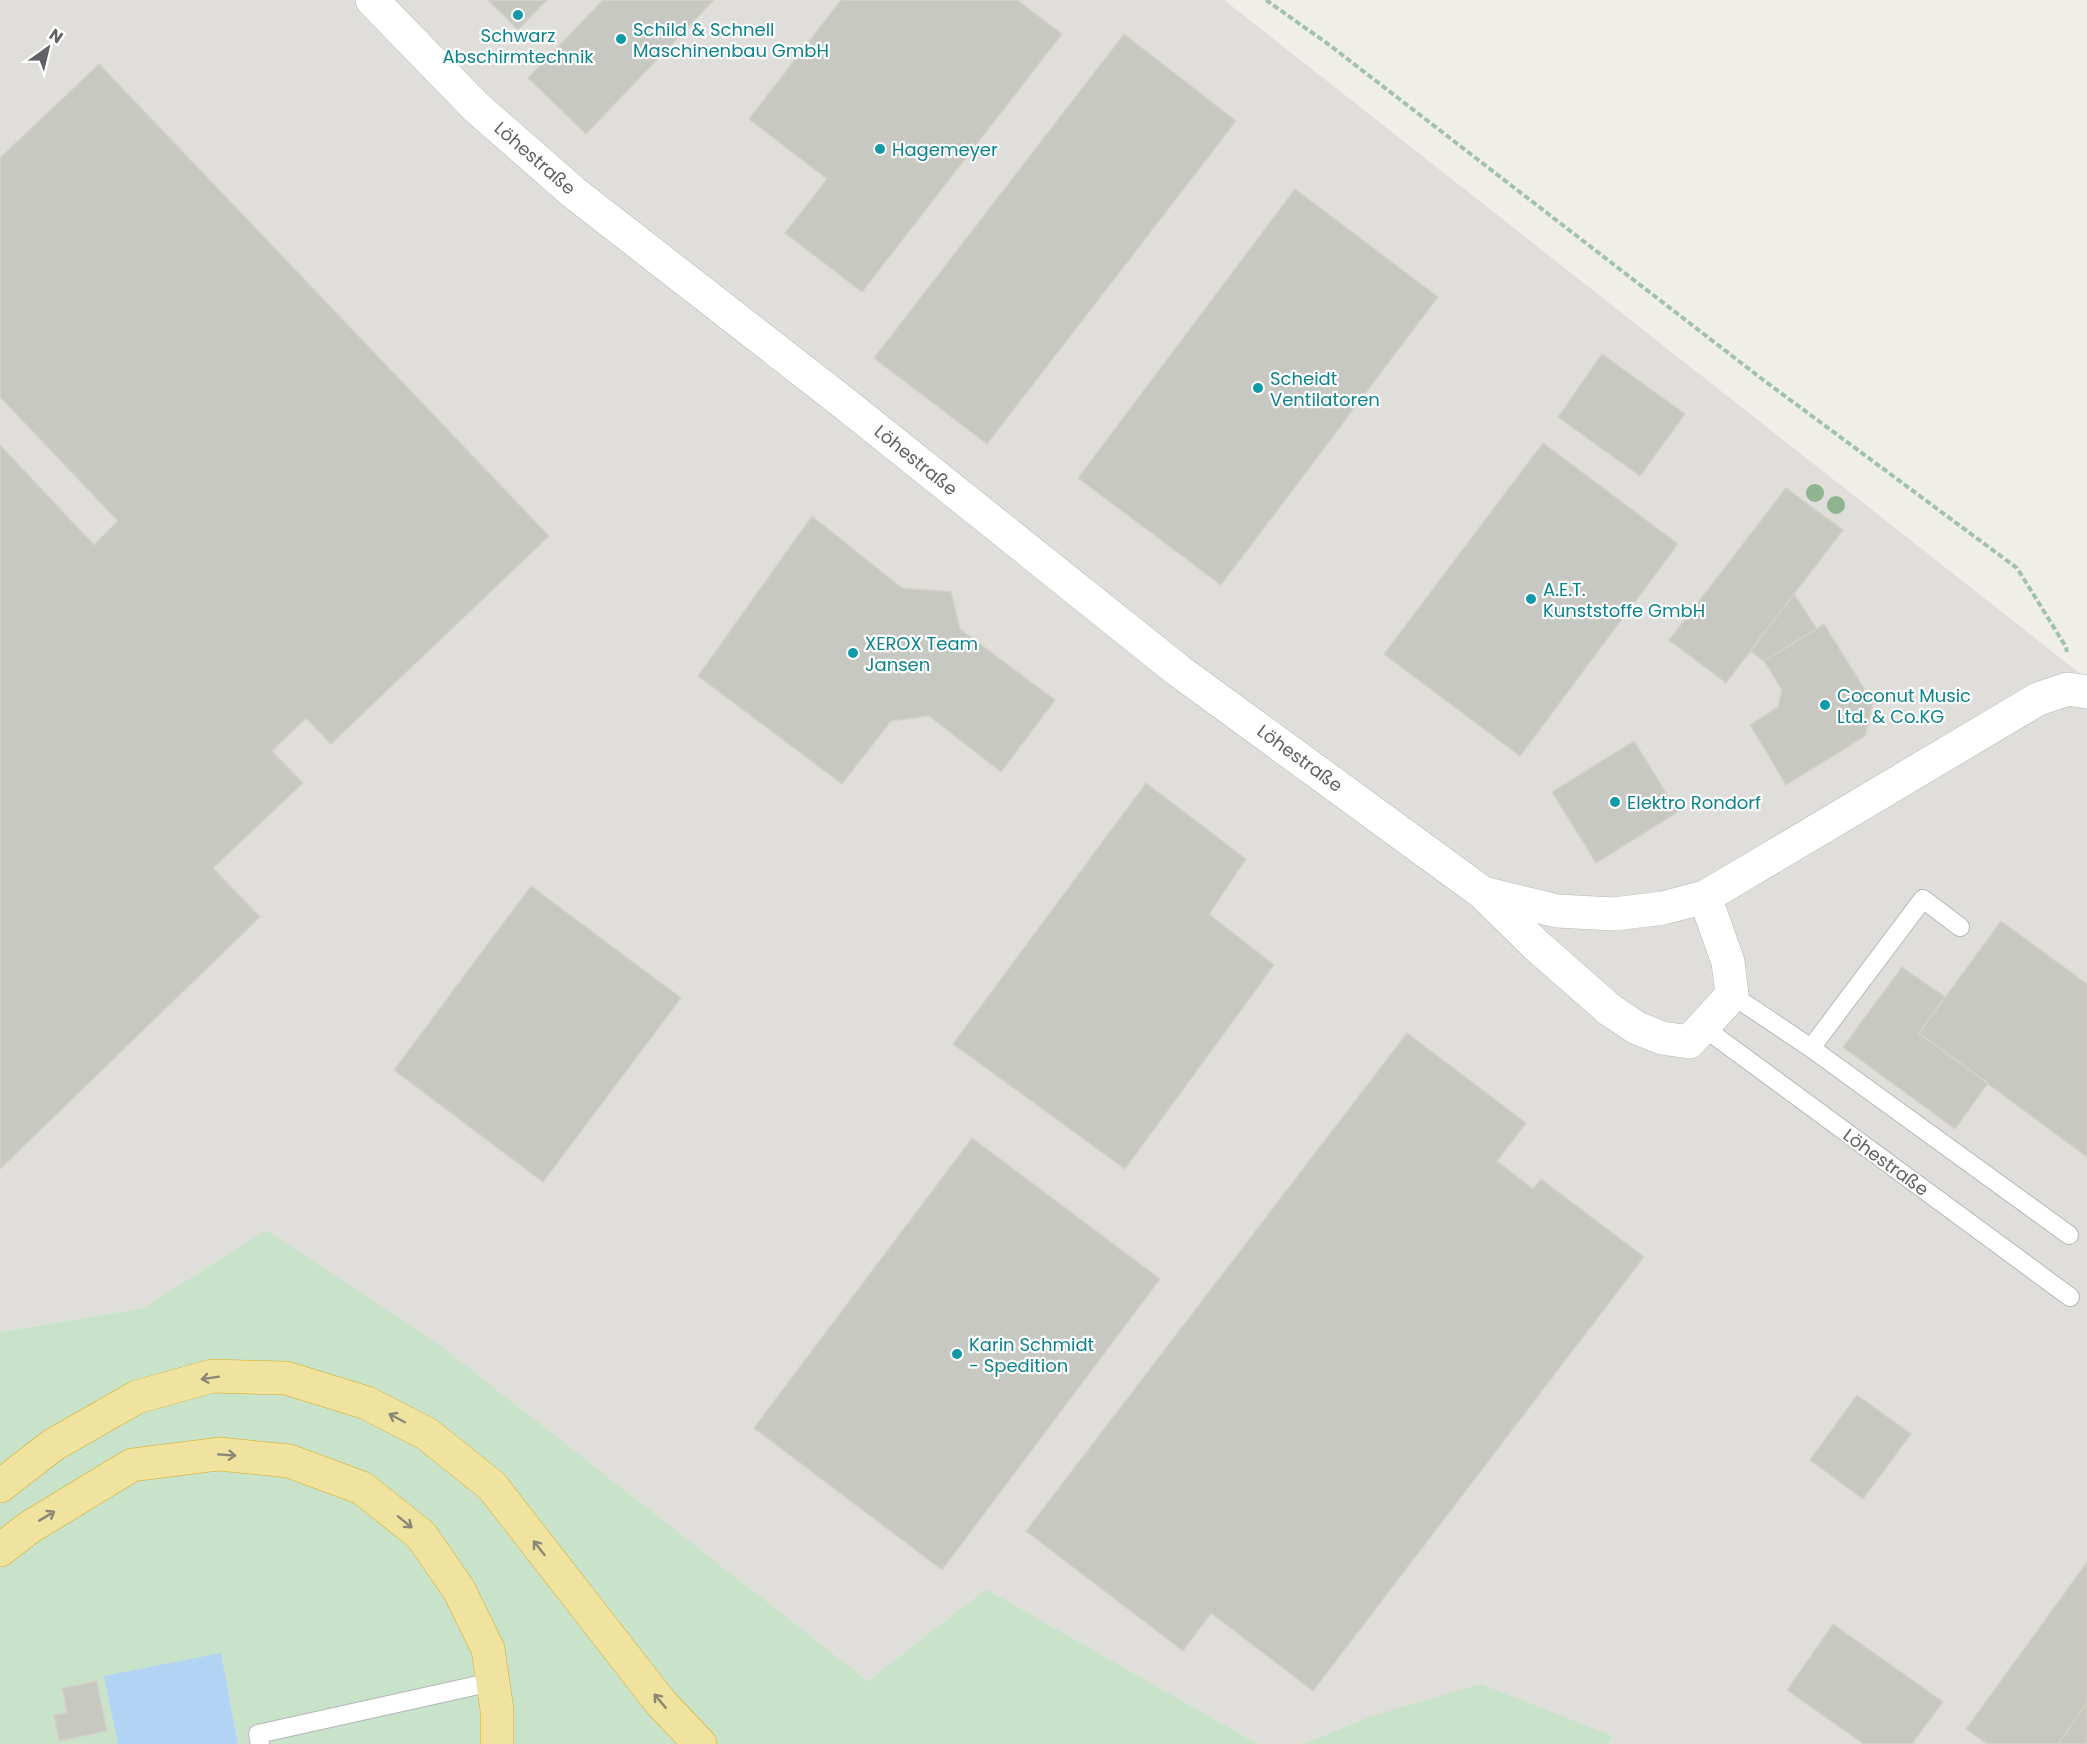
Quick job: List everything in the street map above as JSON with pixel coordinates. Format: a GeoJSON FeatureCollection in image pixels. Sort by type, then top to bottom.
{"type":"FeatureCollection","features":[{"type":"Feature","properties":{"kind":"highway"},"geometry":{"type":"LineString","coordinates":[[0,1486],[53,1445],[137,1397],[212,1376],[286,1378],[368,1403],[427,1434],[492,1486],[654,1694],[700,1744]]}},
{"type":"Feature","properties":{"kind":"highway"},"geometry":{"type":"LineString","coordinates":[[0,1551],[30,1527],[132,1464],[219,1454],[289,1461],[362,1488],[421,1535],[459,1590],[488,1649],[497,1710],[497,1744]]}},
{"type":"Feature","properties":{"kind":"street","name":"Löhestraße"},"geometry":{"type":"LineString","coordinates":[[372,0],[476,107],[573,192],[839,399],[1179,671],[1483,892],[1536,945],[1610,1010],[1637,1028],[1662,1038],[1689,1042],[1732,995]]}},
{"type":"Feature","properties":{"kind":"street","name":"Löhestraße"},"geometry":{"type":"LineString","coordinates":[[1483,892],[1557,911],[1614,914],[1663,908],[1705,897],[2037,699],[2077,691]]}},
{"type":"Feature","properties":{"kind":"street"},"geometry":{"type":"LineString","coordinates":[[1705,897],[1728,962],[1732,995]]}},
{"type":"Feature","properties":{"kind":"lane"},"geometry":{"type":"LineString","coordinates":[[1811,1048],[1923,899],[1960,927]]}},
{"type":"Feature","properties":{"kind":"lane"},"geometry":{"type":"LineString","coordinates":[[1732,995],[1811,1048],[2069,1235]]}},
{"type":"Feature","properties":{"kind":"lane","name":"Löhestraße"},"geometry":{"type":"LineString","coordinates":[[1703,1027],[2070,1297]]}},
{"type":"Feature","properties":{"kind":"lane"},"geometry":{"type":"LineString","coordinates":[[260,1744],[258,1734],[492,1682]]}},
{"type":"Feature","properties":{"kind":"path"},"geometry":{"type":"LineString","coordinates":[[1266,0],[1328,44],[1762,379],[2017,568],[2066,647],[2077,691]]}},
{"type":"Feature","properties":{"kind":"shaded area"},"geometry":{"type":"Polygon","coordinates":[[[0,0],[1224,0],[2087,679],[2087,1744],[1608,1744],[1613,1736],[1369,1717],[1302,1744],[1258,1744],[986,1589],[868,1681],[436,1342],[266,1230],[143,1308],[0,1332],[0,0]]]}},
{"type":"Feature","properties":{"kind":"green space"},"geometry":{"type":"Polygon","coordinates":[[[266,1230],[436,1342],[868,1681],[986,1589],[1258,1744],[238,1744],[221,1654],[105,1676],[118,1744],[0,1744],[0,1332],[143,1308],[266,1230]]]}},
{"type":"Feature","properties":{"kind":"green space"},"geometry":{"type":"Polygon","coordinates":[[[1480,1684],[1613,1736],[1608,1744],[1302,1744],[1369,1717],[1480,1684]]]}},
{"type":"Feature","properties":{"kind":"water"},"geometry":{"type":"Polygon","coordinates":[[[221,1653],[238,1744],[118,1744],[104,1676],[221,1653]]]}},
{"type":"Feature","properties":{"kind":"building","name":"Schwarz Abschirmtechnik"},"geometry":{"type":"Polygon","coordinates":[[[488,0],[547,0],[518,30],[488,0]]]}},
{"type":"Feature","properties":{"kind":"building","name":"Schild & Schnell Maschinenbau GmbH"},"geometry":{"type":"Polygon","coordinates":[[[603,0],[714,0],[586,134],[528,78],[603,0]]]}},
{"type":"Feature","properties":{"kind":"building","name":"Hagemeyer"},"geometry":{"type":"Polygon","coordinates":[[[841,0],[1017,0],[1062,34],[862,292],[785,233],[827,179],[749,119],[841,0]]]}},
{"type":"Feature","properties":{"kind":"building"},"geometry":{"type":"Polygon","coordinates":[[[1124,34],[1236,121],[987,444],[874,358],[1124,34]]]}},
{"type":"Feature","properties":{"kind":"building"},"geometry":{"type":"Polygon","coordinates":[[[99,64],[549,536],[331,744],[306,718],[272,751],[303,783],[213,868],[260,917],[0,1169],[0,445],[94,545],[118,521],[0,397],[0,158],[99,64]]]}},
{"type":"Feature","properties":{"kind":"building","name":"Scheidt Ventilatoren"},"geometry":{"type":"Polygon","coordinates":[[[1295,189],[1438,297],[1221,585],[1078,478],[1295,189]]]}},
{"type":"Feature","properties":{"kind":"building"},"geometry":{"type":"Polygon","coordinates":[[[1602,354],[1685,414],[1640,476],[1558,417],[1602,354]]]}},
{"type":"Feature","properties":{"kind":"building","name":"A.E.T. Kunststoffe GmbH"},"geometry":{"type":"Polygon","coordinates":[[[1543,443],[1678,544],[1520,756],[1384,654],[1543,443]]]}},
{"type":"Feature","properties":{"kind":"building"},"geometry":{"type":"Polygon","coordinates":[[[1786,488],[1843,530],[1726,683],[1669,640],[1786,488]]]}},
{"type":"Feature","properties":{"kind":"building","name":"XEROX Team Jansen"},"geometry":{"type":"Polygon","coordinates":[[[812,516],[902,588],[951,592],[960,629],[1055,700],[1001,772],[929,716],[891,721],[842,784],[698,676],[812,516]]]}},
{"type":"Feature","properties":{"kind":"building"},"geometry":{"type":"Polygon","coordinates":[[[1794,594],[1817,629],[1764,661],[1750,651],[1794,594]]]}},
{"type":"Feature","properties":{"kind":"building","name":"Coconut Music Ltd. & Co.KG"},"geometry":{"type":"Polygon","coordinates":[[[1824,624],[1873,703],[1865,736],[1786,785],[1750,725],[1778,707],[1782,690],[1764,661],[1824,624]]]}},
{"type":"Feature","properties":{"kind":"building","name":"Elektro Rondorf"},"geometry":{"type":"Polygon","coordinates":[[[1634,741],[1678,812],[1596,863],[1552,792],[1634,741]]]}},
{"type":"Feature","properties":{"kind":"building"},"geometry":{"type":"Polygon","coordinates":[[[1146,783],[1246,859],[1209,914],[1274,965],[1125,1169],[953,1044],[1146,783]]]}},
{"type":"Feature","properties":{"kind":"building"},"geometry":{"type":"Polygon","coordinates":[[[531,886],[681,998],[543,1182],[394,1070],[531,886]]]}},
{"type":"Feature","properties":{"kind":"building"},"geometry":{"type":"Polygon","coordinates":[[[2001,921],[2087,984],[2087,1157],[1919,1033],[2001,921]]]}},
{"type":"Feature","properties":{"kind":"building"},"geometry":{"type":"Polygon","coordinates":[[[1902,967],[1945,997],[1919,1033],[1988,1083],[1955,1129],[1843,1047],[1902,967]]]}},
{"type":"Feature","properties":{"kind":"building"},"geometry":{"type":"Polygon","coordinates":[[[1407,1033],[1526,1123],[1497,1161],[1533,1189],[1541,1179],[1644,1257],[1313,1691],[1211,1613],[1183,1651],[1026,1531],[1407,1033]]]}},
{"type":"Feature","properties":{"kind":"building","name":"Karin Schmidt - Spedition"},"geometry":{"type":"Polygon","coordinates":[[[972,1138],[1160,1279],[942,1570],[754,1428],[972,1138]]]}},
{"type":"Feature","properties":{"kind":"building"},"geometry":{"type":"Polygon","coordinates":[[[1857,1395],[1911,1434],[1863,1499],[1810,1460],[1857,1395]]]}},
{"type":"Feature","properties":{"kind":"building"},"geometry":{"type":"Polygon","coordinates":[[[2087,1562],[2087,1703],[2058,1744],[1987,1744],[1966,1729],[2087,1562]]]}},
{"type":"Feature","properties":{"kind":"building"},"geometry":{"type":"Polygon","coordinates":[[[1833,1624],[1943,1702],[1912,1744],[1864,1744],[1787,1690],[1833,1624]]]}},
{"type":"Feature","properties":{"kind":"building"},"geometry":{"type":"Polygon","coordinates":[[[97,1681],[107,1731],[59,1741],[54,1715],[67,1713],[62,1688],[97,1681]]]}},
{"type":"Feature","properties":{"kind":"building"},"geometry":{"type":"Polygon","coordinates":[[[2087,1703],[2087,1744],[2058,1744],[2087,1703]]]}},
{"type":"Feature","properties":{"kind":"place","name":"Schwarz Abschirmtechnik"},"geometry":{"type":"Point","coordinates":[518,15]}},
{"type":"Feature","properties":{"kind":"place","name":"Schild & Schnell Maschinenbau GmbH"},"geometry":{"type":"Point","coordinates":[621,39]}},
{"type":"Feature","properties":{"kind":"place","name":"Hagemeyer"},"geometry":{"type":"Point","coordinates":[880,149]}},
{"type":"Feature","properties":{"kind":"place","name":"Scheidt Ventilatoren"},"geometry":{"type":"Point","coordinates":[1258,388]}},
{"type":"Feature","properties":{"kind":"place","name":"A.E.T. Kunststoffe GmbH"},"geometry":{"type":"Point","coordinates":[1531,599]}},
{"type":"Feature","properties":{"kind":"place","name":"XEROX Team Jansen"},"geometry":{"type":"Point","coordinates":[853,653]}},
{"type":"Feature","properties":{"kind":"place","name":"Coconut Music Ltd. & Co.KG"},"geometry":{"type":"Point","coordinates":[1825,705]}},
{"type":"Feature","properties":{"kind":"place","name":"Elektro Rondorf"},"geometry":{"type":"Point","coordinates":[1615,802]}},
{"type":"Feature","properties":{"kind":"place","name":"Karin Schmidt - Spedition"},"geometry":{"type":"Point","coordinates":[957,1354]}}]}
